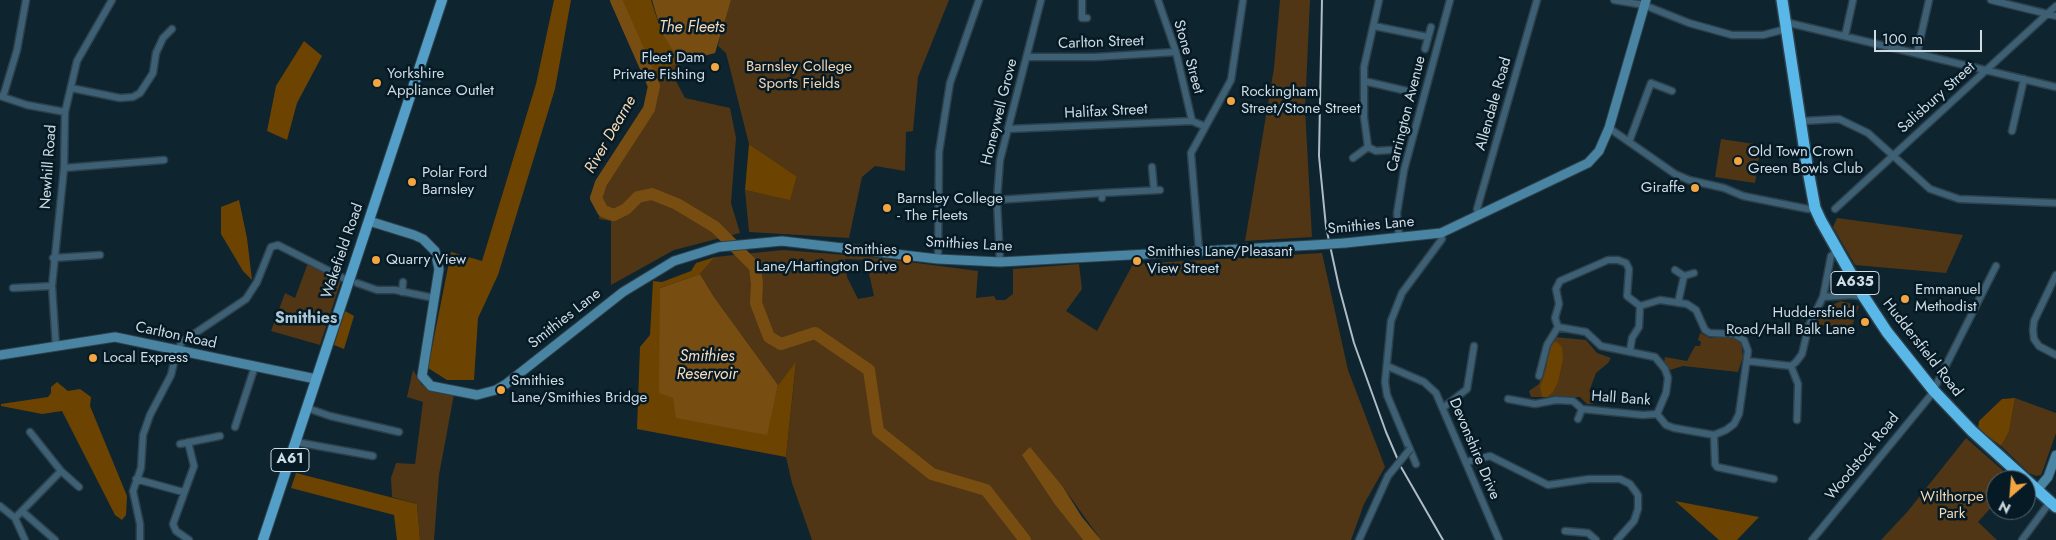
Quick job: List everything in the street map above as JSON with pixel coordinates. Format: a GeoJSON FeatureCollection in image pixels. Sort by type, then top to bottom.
{"type":"FeatureCollection","features":[{"type":"Feature","properties":{"kind":"highway","name":"Huddersfield Road"},"geometry":{"type":"LineString","coordinates":[[1782,0],[1815,208],[1837,250],[1887,332],[1934,390],[1972,431],[2053,505]]}},
{"type":"Feature","properties":{"kind":"main road","name":"Wakefield Road"},"geometry":{"type":"LineString","coordinates":[[263,540],[316,379],[353,282],[369,220],[442,0]]}},
{"type":"Feature","properties":{"kind":"street"},"geometry":{"type":"LineString","coordinates":[[26,0],[17,50],[1,97],[65,112]]}},
{"type":"Feature","properties":{"kind":"street","name":"Newhill Road"},"geometry":{"type":"LineString","coordinates":[[56,347],[52,286],[53,258],[64,168],[65,112],[77,61],[112,0]]}},
{"type":"Feature","properties":{"kind":"street"},"geometry":{"type":"LineString","coordinates":[[938,259],[940,143],[950,83],[979,0]]}},
{"type":"Feature","properties":{"kind":"street","name":"Honeywell Grove"},"geometry":{"type":"LineString","coordinates":[[1000,262],[997,200],[1000,160],[1041,0]]}},
{"type":"Feature","properties":{"kind":"street"},"geometry":{"type":"LineString","coordinates":[[1082,0],[1082,18],[1087,18]]}},
{"type":"Feature","properties":{"kind":"street","name":"Stone Street"},"geometry":{"type":"LineString","coordinates":[[1158,0],[1176,52],[1192,121]]}},
{"type":"Feature","properties":{"kind":"street"},"geometry":{"type":"LineString","coordinates":[[1199,250],[1191,153],[1204,126],[1231,80],[1243,0]]}},
{"type":"Feature","properties":{"kind":"street"},"geometry":{"type":"LineString","coordinates":[[1368,146],[1364,117],[1364,67],[1380,0]]}},
{"type":"Feature","properties":{"kind":"street","name":"Carrington Avenue"},"geometry":{"type":"LineString","coordinates":[[1399,236],[1398,213],[1404,170],[1450,0]]}},
{"type":"Feature","properties":{"kind":"street","name":"Allendale Road"},"geometry":{"type":"LineString","coordinates":[[1478,214],[1477,209],[1537,0]]}},
{"type":"Feature","properties":{"kind":"street"},"geometry":{"type":"LineString","coordinates":[[1614,0],[1645,2],[1689,23],[1732,35],[1763,35],[1786,26],[1845,36],[2056,87]]}},
{"type":"Feature","properties":{"kind":"street"},"geometry":{"type":"LineString","coordinates":[[1845,36],[1854,0]]}},
{"type":"Feature","properties":{"kind":"street"},"geometry":{"type":"LineString","coordinates":[[1917,53],[1929,0]]}},
{"type":"Feature","properties":{"kind":"street"},"geometry":{"type":"LineString","coordinates":[[1991,0],[2056,16]]}},
{"type":"Feature","properties":{"kind":"street","name":"Smithies Lane"},"geometry":{"type":"LineString","coordinates":[[369,220],[414,235],[430,244],[438,258],[439,269],[422,376],[431,386],[477,395],[496,390],[506,384],[623,292],[674,261],[719,247],[747,243],[806,242],[938,259],[1000,262],[1345,243],[1441,233],[1588,162],[1599,151],[1609,128],[1645,2]]}},
{"type":"Feature","properties":{"kind":"street","name":"Salisbury Street"},"geometry":{"type":"LineString","coordinates":[[1835,209],[2056,6]]}},
{"type":"Feature","properties":{"kind":"street"},"geometry":{"type":"LineString","coordinates":[[1374,26],[1428,37]]}},
{"type":"Feature","properties":{"kind":"street"},"geometry":{"type":"LineString","coordinates":[[1425,49],[1431,27]]}},
{"type":"Feature","properties":{"kind":"street"},"geometry":{"type":"LineString","coordinates":[[71,88],[120,98],[133,97],[140,93],[153,73],[156,54],[163,38],[172,29]]}},
{"type":"Feature","properties":{"kind":"street","name":"Carlton Street"},"geometry":{"type":"LineString","coordinates":[[1027,57],[1095,57],[1176,52]]}},
{"type":"Feature","properties":{"kind":"street"},"geometry":{"type":"LineString","coordinates":[[2012,130],[2024,79]]}},
{"type":"Feature","properties":{"kind":"street"},"geometry":{"type":"LineString","coordinates":[[1364,80],[1407,92]]}},
{"type":"Feature","properties":{"kind":"street"},"geometry":{"type":"LineString","coordinates":[[1629,142],[1651,83],[1672,91]]}},
{"type":"Feature","properties":{"kind":"street"},"geometry":{"type":"LineString","coordinates":[[1802,122],[1839,119],[1868,133],[1930,189],[1960,199],[2056,203]]}},
{"type":"Feature","properties":{"kind":"street","name":"Halifax Street"},"geometry":{"type":"LineString","coordinates":[[1008,129],[1192,121],[1204,126]]}},
{"type":"Feature","properties":{"kind":"street"},"geometry":{"type":"LineString","coordinates":[[1609,128],[1675,174],[1689,180],[1724,188],[1743,196],[1808,209],[1815,208]]}},
{"type":"Feature","properties":{"kind":"street"},"geometry":{"type":"LineString","coordinates":[[1368,146],[1376,151],[1390,150]]}},
{"type":"Feature","properties":{"kind":"street"},"geometry":{"type":"LineString","coordinates":[[1353,158],[1368,146]]}},
{"type":"Feature","properties":{"kind":"street"},"geometry":{"type":"LineString","coordinates":[[64,168],[164,160]]}},
{"type":"Feature","properties":{"kind":"street"},"geometry":{"type":"LineString","coordinates":[[997,200],[1102,196],[1157,190],[1152,167]]}},
{"type":"Feature","properties":{"kind":"street"},"geometry":{"type":"LineString","coordinates":[[1416,464],[1387,396],[1390,321],[1402,293],[1442,239],[1441,233]]}},
{"type":"Feature","properties":{"kind":"street"},"geometry":{"type":"LineString","coordinates":[[140,540],[140,524],[134,500],[145,428],[171,375],[177,350],[188,338],[246,299],[257,282],[272,247],[278,245],[353,282],[377,290],[434,298]]}},
{"type":"Feature","properties":{"kind":"street"},"geometry":{"type":"LineString","coordinates":[[1791,366],[1802,354],[1809,325],[1823,297],[1827,266],[1831,256],[1837,250]]}},
{"type":"Feature","properties":{"kind":"street"},"geometry":{"type":"LineString","coordinates":[[53,258],[100,255]]}},
{"type":"Feature","properties":{"kind":"street"},"geometry":{"type":"LineString","coordinates":[[1539,376],[1547,346],[1558,326],[1555,318],[1559,304],[1556,288],[1560,281],[1608,260],[1618,260],[1626,263],[1629,269],[1627,296],[1640,306]]}},
{"type":"Feature","properties":{"kind":"street","name":"Woodstock Road"},"geometry":{"type":"LineString","coordinates":[[1812,540],[1934,390],[1996,266]]}},
{"type":"Feature","properties":{"kind":"street"},"geometry":{"type":"LineString","coordinates":[[1675,270],[1684,276]]}},
{"type":"Feature","properties":{"kind":"street"},"geometry":{"type":"LineString","coordinates":[[1684,276],[1694,273]]}},
{"type":"Feature","properties":{"kind":"street"},"geometry":{"type":"LineString","coordinates":[[2056,275],[2034,321],[2033,330],[2034,339],[2039,346],[2056,355]]}},
{"type":"Feature","properties":{"kind":"street"},"geometry":{"type":"LineString","coordinates":[[1678,303],[1684,276]]}},
{"type":"Feature","properties":{"kind":"street"},"geometry":{"type":"LineString","coordinates":[[402,292],[403,282]]}},
{"type":"Feature","properties":{"kind":"street"},"geometry":{"type":"LineString","coordinates":[[13,288],[52,286]]}},
{"type":"Feature","properties":{"kind":"street"},"geometry":{"type":"LineString","coordinates":[[1823,297],[1852,295],[1864,297]]}},
{"type":"Feature","properties":{"kind":"street"},"geometry":{"type":"LineString","coordinates":[[1640,306],[1660,300],[1678,303],[1696,310],[1705,330],[1710,333],[1734,334],[1744,340],[1748,350],[1739,414],[1734,424],[1714,435],[1715,464],[1717,467],[1774,479]]}},
{"type":"Feature","properties":{"kind":"street"},"geometry":{"type":"LineString","coordinates":[[1630,351],[1632,338],[1639,327],[1640,306]]}},
{"type":"Feature","properties":{"kind":"street"},"geometry":{"type":"LineString","coordinates":[[1558,326],[1586,332],[1601,346],[1655,357],[1665,369],[1668,378],[1666,393],[1657,414]]}},
{"type":"Feature","properties":{"kind":"street","name":"Carlton Road"},"geometry":{"type":"LineString","coordinates":[[0,355],[115,338],[316,379]]}},
{"type":"Feature","properties":{"kind":"street"},"geometry":{"type":"LineString","coordinates":[[1444,407],[1467,389],[1474,346]]}},
{"type":"Feature","properties":{"kind":"street"},"geometry":{"type":"LineString","coordinates":[[1747,361],[1791,366]]}},
{"type":"Feature","properties":{"kind":"street"},"geometry":{"type":"LineString","coordinates":[[235,427],[255,366]]}},
{"type":"Feature","properties":{"kind":"street","name":"Devonshire Drive"},"geometry":{"type":"LineString","coordinates":[[1387,366],[1424,382],[1436,393],[1444,407],[1479,496],[1499,540]]}},
{"type":"Feature","properties":{"kind":"street"},"geometry":{"type":"LineString","coordinates":[[1791,366],[1798,384],[1797,420]]}},
{"type":"Feature","properties":{"kind":"street","name":"Hall Bank"},"geometry":{"type":"LineString","coordinates":[[1508,398],[1535,404],[1564,400],[1576,403],[1582,409],[1642,415],[1657,414],[1666,425],[1674,428],[1714,435]]}},
{"type":"Feature","properties":{"kind":"street"},"geometry":{"type":"LineString","coordinates":[[307,408],[345,420],[399,432]]}},
{"type":"Feature","properties":{"kind":"street","name":"Hall Bank"},"geometry":{"type":"LineString","coordinates":[[1578,419],[1582,409]]}},
{"type":"Feature","properties":{"kind":"street"},"geometry":{"type":"LineString","coordinates":[[30,432],[61,471],[79,487]]}},
{"type":"Feature","properties":{"kind":"street"},"geometry":{"type":"LineString","coordinates":[[180,444],[220,436]]}},
{"type":"Feature","properties":{"kind":"street"},"geometry":{"type":"LineString","coordinates":[[188,442],[194,466],[173,524],[176,531],[189,540]]}},
{"type":"Feature","properties":{"kind":"street"},"geometry":{"type":"LineString","coordinates":[[296,442],[373,456]]}},
{"type":"Feature","properties":{"kind":"street"},"geometry":{"type":"LineString","coordinates":[[1359,540],[1388,476],[1410,449]]}},
{"type":"Feature","properties":{"kind":"street"},"geometry":{"type":"LineString","coordinates":[[2037,490],[2048,477],[2056,455]]}},
{"type":"Feature","properties":{"kind":"street"},"geometry":{"type":"LineString","coordinates":[[1466,462],[1490,456],[1548,485],[1589,479],[1620,479],[1630,484],[1638,496],[1638,509],[1634,521],[1617,540]]}},
{"type":"Feature","properties":{"kind":"street"},"geometry":{"type":"LineString","coordinates":[[15,518],[23,512],[61,471]]}},
{"type":"Feature","properties":{"kind":"street"},"geometry":{"type":"LineString","coordinates":[[136,479],[183,492]]}},
{"type":"Feature","properties":{"kind":"street"},"geometry":{"type":"LineString","coordinates":[[2022,540],[2053,505]]}},
{"type":"Feature","properties":{"kind":"street"},"geometry":{"type":"LineString","coordinates":[[0,506],[15,518],[25,540]]}},
{"type":"Feature","properties":{"kind":"street"},"geometry":{"type":"LineString","coordinates":[[23,512],[55,540]]}},
{"type":"Feature","properties":{"kind":"street"},"geometry":{"type":"LineString","coordinates":[[1565,531],[1588,533],[1596,540]]}},
{"type":"Feature","properties":{"kind":"green space","name":"Barnsley College Sports Fields"},"geometry":{"type":"Polygon","coordinates":[[[731,0],[949,0],[918,77],[913,131],[906,132],[905,171],[875,166],[862,177],[849,238],[749,232],[745,190],[790,199],[797,178],[749,144],[726,53],[718,46],[725,14],[731,0]]]}},
{"type":"Feature","properties":{"kind":"green space"},"geometry":{"type":"Polygon","coordinates":[[[1280,0],[1310,0],[1305,109],[1312,237],[1245,241],[1274,68],[1280,0]]]}},
{"type":"Feature","properties":{"kind":"green space"},"geometry":{"type":"Polygon","coordinates":[[[682,62],[676,81],[685,98],[730,108],[736,138],[731,203],[740,233],[674,250],[611,285],[611,221],[599,219],[602,190],[658,87],[652,73],[682,62]]]}},
{"type":"Feature","properties":{"kind":"green space","name":"Old Town Crown Green Bowls Club"},"geometry":{"type":"Polygon","coordinates":[[[1721,139],[1761,145],[1755,183],[1715,177],[1721,139]]]}},
{"type":"Feature","properties":{"kind":"green space"},"geometry":{"type":"Polygon","coordinates":[[[1837,218],[1963,235],[1946,273],[1855,265],[1833,227],[1837,218]]]}},
{"type":"Feature","properties":{"kind":"green space"},"geometry":{"type":"Polygon","coordinates":[[[783,250],[871,257],[978,271],[976,298],[994,296],[996,300],[1005,300],[1013,294],[1013,269],[1079,264],[1082,289],[1066,311],[1097,331],[1133,264],[1322,253],[1348,370],[1385,467],[1364,504],[1351,540],[1101,540],[1063,487],[1056,506],[1083,540],[812,540],[792,483],[786,457],[796,363],[778,385],[714,297],[700,274],[715,257],[783,250]],[[845,259],[847,277],[858,299],[874,296],[866,260],[845,259]]]}},
{"type":"Feature","properties":{"kind":"green space"},"geometry":{"type":"Polygon","coordinates":[[[308,263],[341,281],[320,345],[271,331],[285,293],[295,298],[308,263]]]}},
{"type":"Feature","properties":{"kind":"green space"},"geometry":{"type":"Polygon","coordinates":[[[1841,301],[1859,306],[1851,329],[1814,324],[1823,309],[1841,301]]]}},
{"type":"Feature","properties":{"kind":"green space"},"geometry":{"type":"Polygon","coordinates":[[[1700,333],[1710,338],[1727,336],[1737,339],[1741,343],[1743,357],[1738,372],[1683,366],[1670,370],[1664,364],[1665,357],[1687,361],[1695,346],[1700,346],[1701,342],[1698,340],[1700,333]]]}},
{"type":"Feature","properties":{"kind":"green space"},"geometry":{"type":"Polygon","coordinates":[[[1555,337],[1586,340],[1597,353],[1611,358],[1596,373],[1589,392],[1594,395],[1593,404],[1587,404],[1580,397],[1531,397],[1529,391],[1539,384],[1555,337]]]}},
{"type":"Feature","properties":{"kind":"green space"},"geometry":{"type":"Polygon","coordinates":[[[413,370],[422,385],[454,394],[439,475],[434,540],[420,540],[417,504],[392,497],[391,478],[396,463],[415,464],[423,402],[407,397],[413,370]]]}},
{"type":"Feature","properties":{"kind":"green space"},"geometry":{"type":"Polygon","coordinates":[[[2015,398],[2056,413],[2056,433],[2041,475],[2036,476],[2036,470],[2026,470],[2001,446],[2009,432],[2015,398]]]}},
{"type":"Feature","properties":{"kind":"green space","name":"Wilthorpe Park"},"geometry":{"type":"Polygon","coordinates":[[[1966,438],[2002,470],[1986,470],[1986,513],[1978,522],[1997,540],[1881,540],[1908,511],[1966,438]]]}},
{"type":"Feature","properties":{"kind":"shaded area"},"geometry":{"type":"Polygon","coordinates":[[[554,0],[571,0],[555,89],[498,275],[478,318],[474,380],[447,380],[428,368],[451,252],[482,261],[536,84],[554,0]]]}},
{"type":"Feature","properties":{"kind":"shaded area"},"geometry":{"type":"Polygon","coordinates":[[[617,0],[651,0],[662,34],[682,62],[652,73],[617,0]]]}},
{"type":"Feature","properties":{"kind":"shaded area"},"geometry":{"type":"Polygon","coordinates":[[[304,41],[322,56],[297,103],[287,140],[267,131],[276,86],[304,41]]]}},
{"type":"Feature","properties":{"kind":"shaded area"},"geometry":{"type":"Polygon","coordinates":[[[749,144],[797,177],[790,200],[745,190],[749,144]]]}},
{"type":"Feature","properties":{"kind":"shaded area"},"geometry":{"type":"Polygon","coordinates":[[[239,200],[247,238],[252,280],[243,271],[221,234],[221,207],[239,200]]]}},
{"type":"Feature","properties":{"kind":"shaded area"},"geometry":{"type":"Polygon","coordinates":[[[715,257],[700,274],[660,288],[766,435],[778,385],[796,362],[786,457],[637,429],[640,347],[650,335],[653,281],[662,282],[691,271],[696,263],[715,257]]]}},
{"type":"Feature","properties":{"kind":"shaded area"},"geometry":{"type":"Polygon","coordinates":[[[345,311],[354,316],[344,349],[334,345],[345,311]]]}},
{"type":"Feature","properties":{"kind":"shaded area"},"geometry":{"type":"Polygon","coordinates":[[[1557,342],[1562,347],[1563,359],[1558,382],[1553,392],[1547,397],[1542,397],[1540,387],[1547,366],[1547,355],[1551,343],[1557,342]]]}},
{"type":"Feature","properties":{"kind":"shaded area"},"geometry":{"type":"Polygon","coordinates":[[[57,382],[68,391],[80,389],[91,397],[90,406],[127,496],[126,515],[122,520],[115,515],[62,411],[42,414],[1,406],[1,404],[48,397],[51,393],[51,387],[57,382]]]}},
{"type":"Feature","properties":{"kind":"shaded area"},"geometry":{"type":"Polygon","coordinates":[[[2015,398],[2009,432],[2001,446],[1978,429],[1979,421],[2002,399],[2015,398]]]}},
{"type":"Feature","properties":{"kind":"shaded area"},"geometry":{"type":"Polygon","coordinates":[[[296,473],[417,504],[420,540],[397,540],[394,515],[291,488],[296,473]]]}},
{"type":"Feature","properties":{"kind":"shaded area"},"geometry":{"type":"Polygon","coordinates":[[[1675,501],[1759,517],[1737,540],[1719,540],[1675,501]]]}},
{"type":"Feature","properties":{"kind":"water","name":"The Fleets"},"geometry":{"type":"Polygon","coordinates":[[[652,0],[731,0],[715,53],[681,62],[662,34],[652,0]]]}},
{"type":"Feature","properties":{"kind":"water","name":"Smithies Reservoir"},"geometry":{"type":"Polygon","coordinates":[[[700,274],[714,297],[778,385],[767,435],[676,418],[673,398],[659,393],[660,288],[700,274]]]}},
{"type":"Feature","properties":{"kind":"water"},"geometry":{"type":"Polygon","coordinates":[[[1030,447],[1063,487],[1082,517],[1101,540],[1083,540],[1056,506],[1022,455],[1030,447]]]}},
{"type":"Feature","properties":{"kind":"waterway","name":"River Dearne"},"geometry":{"type":"LineString","coordinates":[[616,0],[654,86],[649,109],[601,183],[596,198],[603,211],[614,215],[626,209],[638,197],[652,194],[677,204],[715,227],[755,267],[757,284],[756,303],[769,337],[781,344],[815,333],[869,370],[878,431],[932,474],[986,490],[1025,540]]}},
{"type":"Feature","properties":{"kind":"railway"},"geometry":{"type":"LineString","coordinates":[[1322,0],[1319,156],[1326,227],[1339,287],[1354,343],[1386,432],[1401,467],[1443,540]]}},
{"type":"Feature","properties":{"kind":"place","name":"Fleet Dam Private Fishing"},"geometry":{"type":"Point","coordinates":[715,67]}},
{"type":"Feature","properties":{"kind":"place","name":"Yorkshire Appliance Outlet"},"geometry":{"type":"Point","coordinates":[377,83]}},
{"type":"Feature","properties":{"kind":"place","name":"Rockingham Street/Stone Street"},"geometry":{"type":"Point","coordinates":[1231,101]}},
{"type":"Feature","properties":{"kind":"place","name":"Old Town Crown Green Bowls Club"},"geometry":{"type":"Point","coordinates":[1738,161]}},
{"type":"Feature","properties":{"kind":"place","name":"Polar Ford Barnsley"},"geometry":{"type":"Point","coordinates":[412,182]}},
{"type":"Feature","properties":{"kind":"place","name":"Giraffe"},"geometry":{"type":"Point","coordinates":[1695,188]}},
{"type":"Feature","properties":{"kind":"place","name":"Barnsley College - The Fleets"},"geometry":{"type":"Point","coordinates":[887,208]}},
{"type":"Feature","properties":{"kind":"place","name":"Smithies Lane/Hartington Drive"},"geometry":{"type":"Point","coordinates":[907,259]}},
{"type":"Feature","properties":{"kind":"place","name":"Quarry View"},"geometry":{"type":"Point","coordinates":[376,260]}},
{"type":"Feature","properties":{"kind":"place","name":"Smithies Lane/Pleasant View Street"},"geometry":{"type":"Point","coordinates":[1137,261]}},
{"type":"Feature","properties":{"kind":"place","name":"Emmanuel Methodist"},"geometry":{"type":"Point","coordinates":[1905,299]}},
{"type":"Feature","properties":{"kind":"place","name":"Huddersfield Road/Hall Balk Lane"},"geometry":{"type":"Point","coordinates":[1865,322]}},
{"type":"Feature","properties":{"kind":"place","name":"Local Express"},"geometry":{"type":"Point","coordinates":[93,358]}},
{"type":"Feature","properties":{"kind":"place","name":"Smithies Lane/Smithies Bridge"},"geometry":{"type":"Point","coordinates":[501,390]}},
{"type":"Feature","properties":{"kind":"district","name":"Smithies"},"geometry":{"type":"Point","coordinates":[306,319]}}]}
